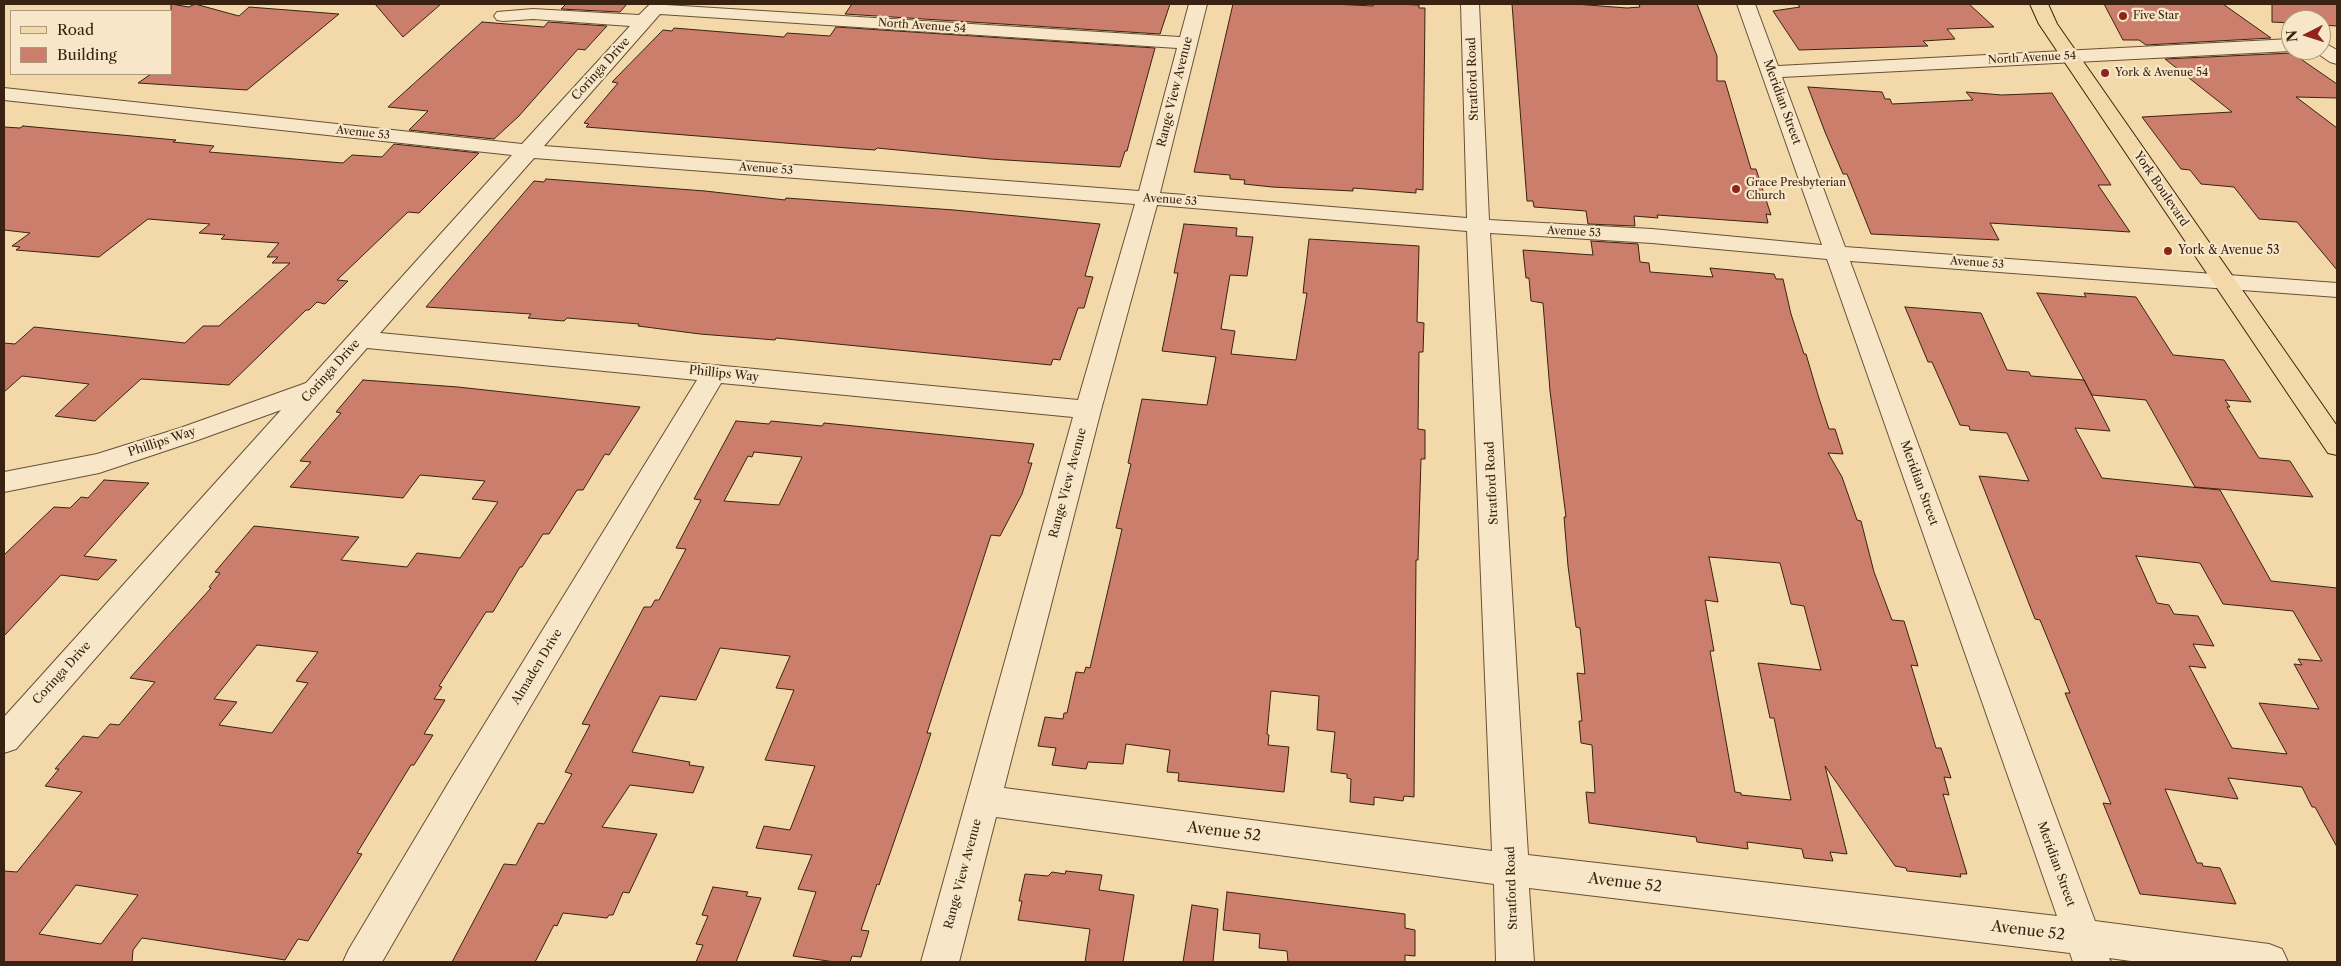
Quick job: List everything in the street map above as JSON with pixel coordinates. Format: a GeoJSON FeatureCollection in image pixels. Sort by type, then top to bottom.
{"type":"FeatureCollection","features":[{"type":"Feature","properties":{"kind":"main road","name":"York Boulevard"},"geometry":{"type":"LineString","coordinates":[[2040,4],[2048,24],[2068,55],[2337,446]]}},
{"type":"Feature","properties":{"kind":"street","name":"Range View Avenue"},"geometry":{"type":"LineString","coordinates":[[940,962],[1088,410],[1148,198],[1198,4]]}},
{"type":"Feature","properties":{"kind":"street","name":"Stratford Road"},"geometry":{"type":"LineString","coordinates":[[1470,4],[1478,225],[1516,962]]}},
{"type":"Feature","properties":{"kind":"street","name":"Meridian Street"},"geometry":{"type":"LineString","coordinates":[[1746,4],[2087,950]]}},
{"type":"Feature","properties":{"kind":"street","name":"North Avenue 54"},"geometry":{"type":"LineString","coordinates":[[503,16],[653,11],[1187,43]]}},
{"type":"Feature","properties":{"kind":"street","name":"Coringa Drive"},"geometry":{"type":"LineString","coordinates":[[4,739],[653,11]]}},
{"type":"Feature","properties":{"kind":"street","name":"North Avenue 54"},"geometry":{"type":"LineString","coordinates":[[1772,72],[2068,55],[2281,45]]}},
{"type":"Feature","properties":{"kind":"street","name":"Avenue 53"},"geometry":{"type":"LineString","coordinates":[[4,94],[528,150],[1478,225],[1652,236],[1836,253],[2223,280],[2337,290]]}},
{"type":"Feature","properties":{"kind":"street","name":"Phillips Way"},"geometry":{"type":"LineString","coordinates":[[359,339],[1088,410]]}},
{"type":"Feature","properties":{"kind":"street","name":"Almaden Drive"},"geometry":{"type":"LineString","coordinates":[[362,962],[469,780],[714,373]]}},
{"type":"Feature","properties":{"kind":"street","name":"Phillips Way"},"geometry":{"type":"LineString","coordinates":[[4,482],[99,462],[189,434],[316,388]]}},
{"type":"Feature","properties":{"kind":"street","name":"Avenue 52"},"geometry":{"type":"LineString","coordinates":[[983,800],[1512,870],[2087,950],[2269,962]]}},
{"type":"Feature","properties":{"kind":"building"},"geometry":{"type":"Polygon","coordinates":[[[171,4],[189,7],[195,4],[239,16],[249,7],[339,14],[247,90],[138,83],[150,75],[172,75],[171,4]]]}},
{"type":"Feature","properties":{"kind":"building"},"geometry":{"type":"Polygon","coordinates":[[[375,4],[441,4],[403,37],[375,4]]]}},
{"type":"Feature","properties":{"kind":"building"},"geometry":{"type":"Polygon","coordinates":[[[566,4],[627,4],[620,12],[561,9],[566,4]]]}},
{"type":"Feature","properties":{"kind":"building"},"geometry":{"type":"Polygon","coordinates":[[[852,4],[1170,4],[1160,34],[845,14],[852,4]]]}},
{"type":"Feature","properties":{"kind":"building"},"geometry":{"type":"Polygon","coordinates":[[[1233,4],[1373,6],[1373,4],[1396,4],[1419,5],[1419,8],[1425,8],[1423,190],[1416,189],[1416,193],[1353,188],[1353,191],[1272,187],[1244,184],[1245,180],[1230,179],[1230,175],[1194,172],[1233,4]]]}},
{"type":"Feature","properties":{"kind":"building"},"geometry":{"type":"Polygon","coordinates":[[[1512,4],[1575,4],[1627,8],[1640,7],[1639,4],[1697,4],[1717,56],[1717,81],[1725,81],[1751,169],[1756,169],[1771,215],[1766,214],[1768,223],[1657,215],[1658,218],[1634,216],[1635,226],[1588,224],[1586,211],[1534,207],[1533,201],[1527,201],[1512,4]]]}},
{"type":"Feature","properties":{"kind":"building"},"geometry":{"type":"Polygon","coordinates":[[[1797,4],[1969,4],[1994,27],[1947,29],[1955,39],[1923,41],[1928,46],[1799,50],[1773,11],[1800,7],[1797,4]]]}},
{"type":"Feature","properties":{"kind":"building"},"geometry":{"type":"Polygon","coordinates":[[[2104,4],[2223,4],[2271,38],[2146,45],[2139,40],[2123,40],[2104,4]]]}},
{"type":"Feature","properties":{"kind":"building"},"geometry":{"type":"Polygon","coordinates":[[[2272,4],[2337,4],[2337,26],[2331,26],[2331,10],[2281,10],[2281,22],[2272,22],[2272,4]]]}},
{"type":"Feature","properties":{"kind":"building"},"geometry":{"type":"Polygon","coordinates":[[[482,22],[544,27],[548,22],[607,26],[585,50],[578,49],[519,116],[494,139],[409,130],[428,111],[388,107],[482,22]]]}},
{"type":"Feature","properties":{"kind":"building"},"geometry":{"type":"Polygon","coordinates":[[[836,27],[1155,48],[1127,151],[1125,151],[1120,167],[990,159],[877,148],[875,150],[847,148],[586,127],[589,124],[584,123],[618,83],[612,82],[663,30],[672,31],[674,28],[784,37],[787,33],[830,36],[836,27]]]}},
{"type":"Feature","properties":{"kind":"building"},"geometry":{"type":"Polygon","coordinates":[[[2281,54],[2281,60],[2302,60],[2337,84],[2337,98],[2296,97],[2337,128],[2337,270],[2297,222],[2259,219],[2234,187],[2201,184],[2190,170],[2181,169],[2142,117],[2232,112],[2165,59],[2281,54]]]}},
{"type":"Feature","properties":{"kind":"building"},"geometry":{"type":"Polygon","coordinates":[[[1808,87],[1882,92],[1885,99],[1890,99],[1892,104],[1973,100],[1966,92],[2002,95],[2052,93],[2111,185],[2098,185],[2130,232],[1990,223],[1999,240],[1871,234],[1847,174],[1843,174],[1825,132],[1808,87]]]}},
{"type":"Feature","properties":{"kind":"building"},"geometry":{"type":"Polygon","coordinates":[[[23,126],[176,140],[173,142],[214,146],[209,152],[343,163],[352,155],[382,157],[394,144],[479,153],[419,213],[408,212],[337,280],[348,281],[325,304],[317,302],[309,310],[306,310],[229,385],[141,379],[95,421],[55,416],[89,384],[22,376],[4,392],[4,343],[15,344],[34,327],[185,343],[203,326],[219,326],[290,263],[272,263],[278,257],[267,257],[279,243],[221,239],[225,235],[199,233],[210,224],[148,219],[99,257],[16,250],[20,247],[12,246],[30,233],[4,230],[4,127],[20,128],[23,126]]]}},
{"type":"Feature","properties":{"kind":"building"},"geometry":{"type":"Polygon","coordinates":[[[546,179],[705,191],[785,200],[786,198],[954,210],[1100,224],[1085,276],[1093,277],[1084,308],[1078,308],[1060,360],[1053,359],[1051,365],[776,338],[775,340],[700,334],[638,326],[639,324],[567,318],[564,321],[528,318],[531,314],[426,307],[534,181],[544,182],[546,179]]]}},
{"type":"Feature","properties":{"kind":"building"},"geometry":{"type":"Polygon","coordinates":[[[1184,224],[1237,228],[1236,236],[1253,237],[1247,276],[1230,275],[1221,329],[1235,331],[1231,354],[1296,360],[1307,293],[1303,293],[1309,239],[1419,246],[1417,322],[1424,323],[1423,352],[1419,352],[1418,429],[1425,430],[1425,459],[1421,459],[1418,560],[1416,560],[1414,797],[1404,796],[1403,801],[1374,797],[1374,805],[1350,802],[1351,779],[1347,778],[1347,774],[1331,772],[1335,732],[1317,730],[1319,696],[1271,691],[1267,734],[1269,735],[1268,745],[1289,747],[1284,792],[1178,781],[1179,773],[1167,772],[1170,750],[1126,744],[1123,764],[1088,762],[1086,769],[1052,765],[1056,748],[1038,746],[1045,717],[1063,719],[1064,713],[1067,713],[1076,672],[1084,673],[1086,667],[1090,668],[1122,529],[1116,528],[1131,464],[1128,463],[1142,399],[1207,405],[1216,357],[1162,351],[1178,273],[1174,273],[1184,224]]]}},
{"type":"Feature","properties":{"kind":"building"},"geometry":{"type":"Polygon","coordinates":[[[1591,241],[1638,244],[1640,262],[1649,263],[1650,272],[1713,277],[1710,268],[1774,274],[1776,279],[1783,279],[1791,314],[1804,354],[1806,354],[1829,429],[1835,429],[1843,454],[1828,453],[1842,477],[1857,520],[1861,521],[1874,572],[1892,620],[1904,621],[1918,666],[1911,665],[1936,748],[1941,748],[1951,778],[1944,777],[1949,795],[1943,794],[1967,874],[1960,874],[1961,877],[1907,871],[1906,868],[1895,866],[1825,766],[1847,854],[1830,852],[1833,861],[1804,858],[1802,849],[1747,842],[1748,849],[1697,842],[1696,837],[1589,823],[1586,792],[1595,793],[1592,745],[1581,743],[1579,721],[1582,721],[1577,673],[1585,674],[1580,628],[1576,627],[1568,566],[1564,517],[1566,517],[1550,391],[1543,303],[1531,301],[1529,278],[1526,278],[1523,250],[1593,255],[1591,241]],[[1709,557],[1718,602],[1705,600],[1714,651],[1710,651],[1735,792],[1741,793],[1741,795],[1791,800],[1774,718],[1770,718],[1758,663],[1821,670],[1804,606],[1791,604],[1780,563],[1709,557]]]}},
{"type":"Feature","properties":{"kind":"building"},"geometry":{"type":"Polygon","coordinates":[[[2037,293],[2086,297],[2084,293],[2136,297],[2173,355],[2224,360],[2251,402],[2225,400],[2230,407],[2227,407],[2259,458],[2290,461],[2313,497],[2195,487],[2146,400],[2092,395],[2037,293]]]}},
{"type":"Feature","properties":{"kind":"building"},"geometry":{"type":"Polygon","coordinates":[[[1905,307],[1981,313],[2007,370],[2029,372],[2031,376],[2084,380],[2110,431],[2075,428],[2102,478],[2220,490],[2271,581],[2337,588],[2337,847],[2302,787],[2228,778],[2238,799],[2165,789],[2197,863],[2202,863],[2203,866],[2220,868],[2236,904],[2140,894],[2103,803],[2111,804],[2065,693],[2070,693],[2040,620],[2035,619],[1979,476],[2029,481],[2007,433],[1970,430],[1969,426],[1960,425],[1932,362],[1928,362],[1905,307]],[[2136,556],[2157,603],[2169,605],[2174,614],[2198,616],[2214,646],[2193,644],[2206,668],[2189,666],[2232,748],[2287,754],[2259,703],[2319,709],[2294,664],[2302,665],[2298,659],[2322,661],[2293,611],[2223,604],[2200,563],[2136,556]]]}},
{"type":"Feature","properties":{"kind":"building"},"geometry":{"type":"Polygon","coordinates":[[[363,380],[458,387],[640,407],[609,455],[605,454],[583,490],[577,490],[549,534],[543,534],[522,567],[520,567],[493,612],[486,612],[439,686],[442,687],[434,699],[445,700],[424,734],[433,735],[414,765],[411,765],[357,853],[362,854],[308,941],[298,939],[285,960],[142,938],[133,950],[132,962],[4,962],[4,871],[17,872],[82,792],[45,786],[59,769],[55,769],[83,736],[98,738],[110,724],[119,725],[155,682],[130,678],[211,588],[209,587],[220,573],[215,572],[254,526],[359,537],[341,560],[407,567],[417,553],[460,558],[498,502],[472,499],[485,481],[420,475],[403,498],[290,487],[311,462],[300,461],[341,413],[336,412],[363,380]],[[257,645],[214,699],[237,702],[219,725],[272,733],[308,683],[296,681],[318,652],[257,645]],[[76,885],[39,934],[101,944],[138,895],[76,885]]]}},
{"type":"Feature","properties":{"kind":"building"},"geometry":{"type":"Polygon","coordinates":[[[736,421],[769,424],[771,421],[822,426],[824,423],[1034,444],[1028,463],[1032,463],[1022,494],[1000,536],[991,535],[927,733],[931,733],[919,770],[879,885],[877,884],[861,930],[869,931],[861,957],[852,956],[850,962],[835,962],[793,956],[816,892],[798,889],[812,855],[756,848],[764,826],[790,830],[815,766],[765,760],[794,690],[776,688],[790,656],[720,648],[696,700],[660,696],[632,752],[690,762],[689,765],[704,767],[693,793],[630,785],[602,827],[657,834],[629,893],[623,892],[613,915],[609,915],[607,918],[563,913],[557,926],[554,925],[535,962],[452,962],[504,864],[516,865],[538,823],[544,824],[572,774],[565,772],[590,725],[582,724],[644,607],[651,607],[655,600],[659,600],[686,549],[676,548],[701,500],[694,499],[736,421]],[[754,452],[752,457],[748,456],[724,501],[779,505],[802,457],[754,452]]]}},
{"type":"Feature","properties":{"kind":"building"},"geometry":{"type":"Polygon","coordinates":[[[104,480],[149,483],[84,556],[117,560],[98,580],[61,575],[4,636],[4,555],[54,507],[70,508],[81,497],[88,498],[104,480]]]}},
{"type":"Feature","properties":{"kind":"building"},"geometry":{"type":"Polygon","coordinates":[[[1066,871],[1102,875],[1099,890],[1134,895],[1123,962],[1085,962],[1090,929],[1018,920],[1022,901],[1019,901],[1025,874],[1048,876],[1052,872],[1065,874],[1066,871]]]}},
{"type":"Feature","properties":{"kind":"building"},"geometry":{"type":"Polygon","coordinates":[[[713,887],[748,892],[746,896],[761,898],[736,962],[696,962],[703,945],[696,944],[708,916],[702,915],[713,887]]]}},
{"type":"Feature","properties":{"kind":"building"},"geometry":{"type":"Polygon","coordinates":[[[1227,892],[1405,914],[1405,928],[1415,930],[1415,956],[1405,955],[1405,962],[1288,962],[1287,951],[1259,948],[1260,934],[1223,930],[1227,892]]]}},
{"type":"Feature","properties":{"kind":"building"},"geometry":{"type":"Polygon","coordinates":[[[1192,905],[1218,909],[1213,962],[1183,962],[1192,905]]]}},
{"type":"Feature","properties":{"kind":"place","name":"Five Star"},"geometry":{"type":"Point","coordinates":[2123,16]}},
{"type":"Feature","properties":{"kind":"place","name":"York & Avenue 54"},"geometry":{"type":"Point","coordinates":[2105,73]}},
{"type":"Feature","properties":{"kind":"place","name":"Grace Presbyterian Church"},"geometry":{"type":"Point","coordinates":[1736,189]}},
{"type":"Feature","properties":{"kind":"place","name":"York & Avenue 53"},"geometry":{"type":"Point","coordinates":[2168,251]}}]}
